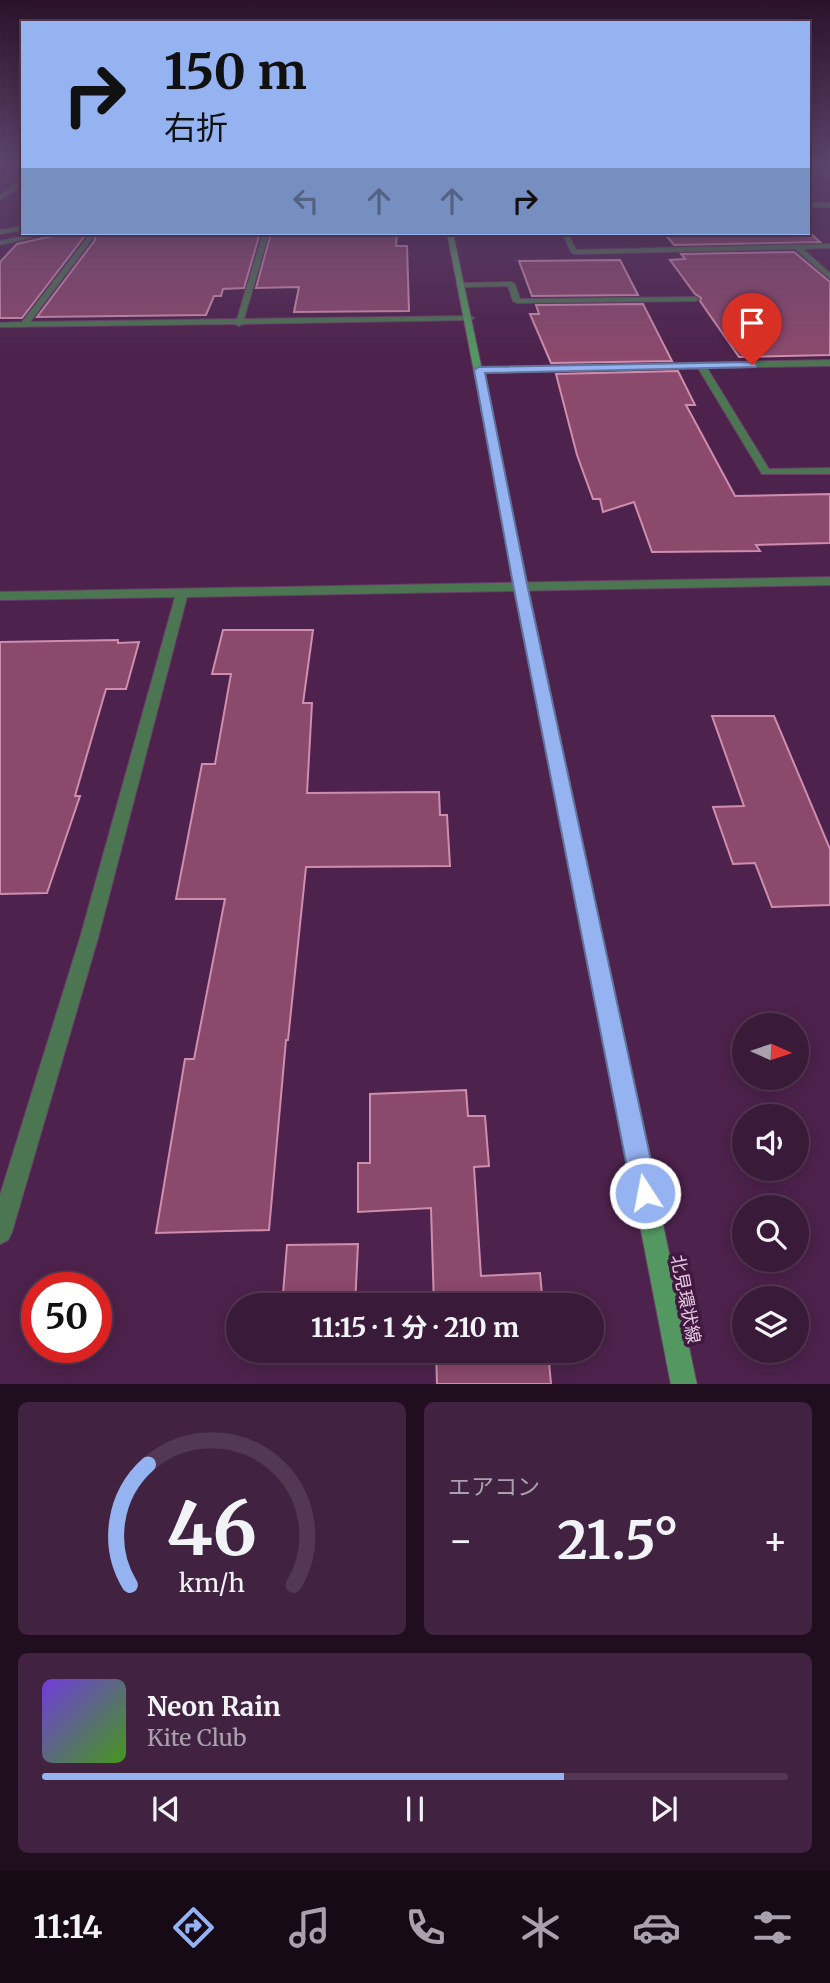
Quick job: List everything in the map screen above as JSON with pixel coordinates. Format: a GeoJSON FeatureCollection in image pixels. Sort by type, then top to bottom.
{"type":"FeatureCollection","features":[{"type":"Feature","properties":{"kind":"main road","name":"北見環状線"},"geometry":{"type":"LineString","coordinates":[[450,235],[470,318],[520,584],[684,1384]]}},
{"type":"Feature","properties":{"kind":"street"},"geometry":{"type":"LineString","coordinates":[[0,232],[21,228]]}},
{"type":"Feature","properties":{"kind":"street"},"geometry":{"type":"LineString","coordinates":[[0,243],[38,235]]}},
{"type":"Feature","properties":{"kind":"street"},"geometry":{"type":"LineString","coordinates":[[24,325],[90,235]]}},
{"type":"Feature","properties":{"kind":"street"},"geometry":{"type":"LineString","coordinates":[[239,324],[265,235]]}},
{"type":"Feature","properties":{"kind":"street"},"geometry":{"type":"LineString","coordinates":[[566,235],[574,252],[830,246]]}},
{"type":"Feature","properties":{"kind":"street"},"geometry":{"type":"LineString","coordinates":[[797,247],[830,277]]}},
{"type":"Feature","properties":{"kind":"street"},"geometry":{"type":"LineString","coordinates":[[463,285],[511,284],[517,301],[695,299]]}},
{"type":"Feature","properties":{"kind":"street"},"geometry":{"type":"LineString","coordinates":[[0,326],[470,318]]}},
{"type":"Feature","properties":{"kind":"street"},"geometry":{"type":"LineString","coordinates":[[479,370],[830,363]]}},
{"type":"Feature","properties":{"kind":"street"},"geometry":{"type":"LineString","coordinates":[[701,366],[766,472],[830,471]]}},
{"type":"Feature","properties":{"kind":"street"},"geometry":{"type":"LineString","coordinates":[[0,596],[182,594],[520,584],[830,581]]}},
{"type":"Feature","properties":{"kind":"street"},"geometry":{"type":"LineString","coordinates":[[0,1232],[89,938],[182,594]]}},
{"type":"Feature","properties":{"kind":"building"},"geometry":{"type":"Polygon","coordinates":[[[810,233],[820,242],[674,245],[666,235],[810,233]]]}},
{"type":"Feature","properties":{"kind":"building"},"geometry":{"type":"Polygon","coordinates":[[[96,235],[259,235],[244,288],[223,289],[221,296],[214,296],[206,315],[37,317],[95,240],[96,235]]]}},
{"type":"Feature","properties":{"kind":"building"},"geometry":{"type":"Polygon","coordinates":[[[270,235],[397,235],[396,246],[407,246],[409,311],[294,312],[299,287],[256,288],[270,235]]]}},
{"type":"Feature","properties":{"kind":"building"},"geometry":{"type":"Polygon","coordinates":[[[52,236],[84,237],[22,318],[0,318],[0,262],[17,244],[52,236]]]}},
{"type":"Feature","properties":{"kind":"building"},"geometry":{"type":"Polygon","coordinates":[[[794,252],[830,282],[830,355],[739,357],[700,301],[701,298],[695,294],[670,260],[685,259],[681,254],[794,252]]]}},
{"type":"Feature","properties":{"kind":"building"},"geometry":{"type":"Polygon","coordinates":[[[620,260],[638,295],[532,296],[519,261],[620,260]]]}},
{"type":"Feature","properties":{"kind":"building"},"geometry":{"type":"Polygon","coordinates":[[[643,304],[672,361],[551,363],[530,314],[539,314],[536,305],[643,304]]]}},
{"type":"Feature","properties":{"kind":"building"},"geometry":{"type":"Polygon","coordinates":[[[678,371],[695,405],[686,405],[735,496],[830,494],[830,543],[756,545],[760,551],[652,552],[634,502],[603,512],[600,499],[593,499],[577,455],[556,374],[678,371]]]}},
{"type":"Feature","properties":{"kind":"building"},"geometry":{"type":"Polygon","coordinates":[[[223,630],[313,630],[303,703],[312,703],[307,793],[439,792],[440,815],[447,815],[450,866],[306,867],[286,1040],[269,1230],[156,1233],[185,1059],[194,1059],[225,899],[176,899],[202,764],[215,764],[231,674],[212,674],[223,630]]]}},
{"type":"Feature","properties":{"kind":"building"},"geometry":{"type":"Polygon","coordinates":[[[118,640],[118,643],[139,642],[126,689],[106,689],[75,796],[80,796],[47,893],[0,894],[0,642],[118,640]]]}},
{"type":"Feature","properties":{"kind":"building"},"geometry":{"type":"Polygon","coordinates":[[[712,716],[774,716],[830,849],[830,905],[772,907],[755,863],[733,864],[713,807],[744,806],[712,716]]]}},
{"type":"Feature","properties":{"kind":"building"},"geometry":{"type":"Polygon","coordinates":[[[466,1090],[468,1116],[485,1116],[489,1166],[474,1167],[481,1276],[540,1273],[542,1293],[434,1293],[431,1208],[358,1212],[358,1163],[370,1163],[370,1094],[466,1090]]]}},
{"type":"Feature","properties":{"kind":"building"},"geometry":{"type":"Polygon","coordinates":[[[358,1244],[356,1293],[283,1293],[287,1245],[358,1244]]]}},
{"type":"Feature","properties":{"kind":"building"},"geometry":{"type":"Polygon","coordinates":[[[436,1363],[549,1363],[551,1384],[437,1384],[436,1363]]]}},
{"type":"Feature","properties":{"kind":"route"},"geometry":{"type":"LineString","coordinates":[[645,1193],[520,584],[479,370],[752,365]]}}]}
